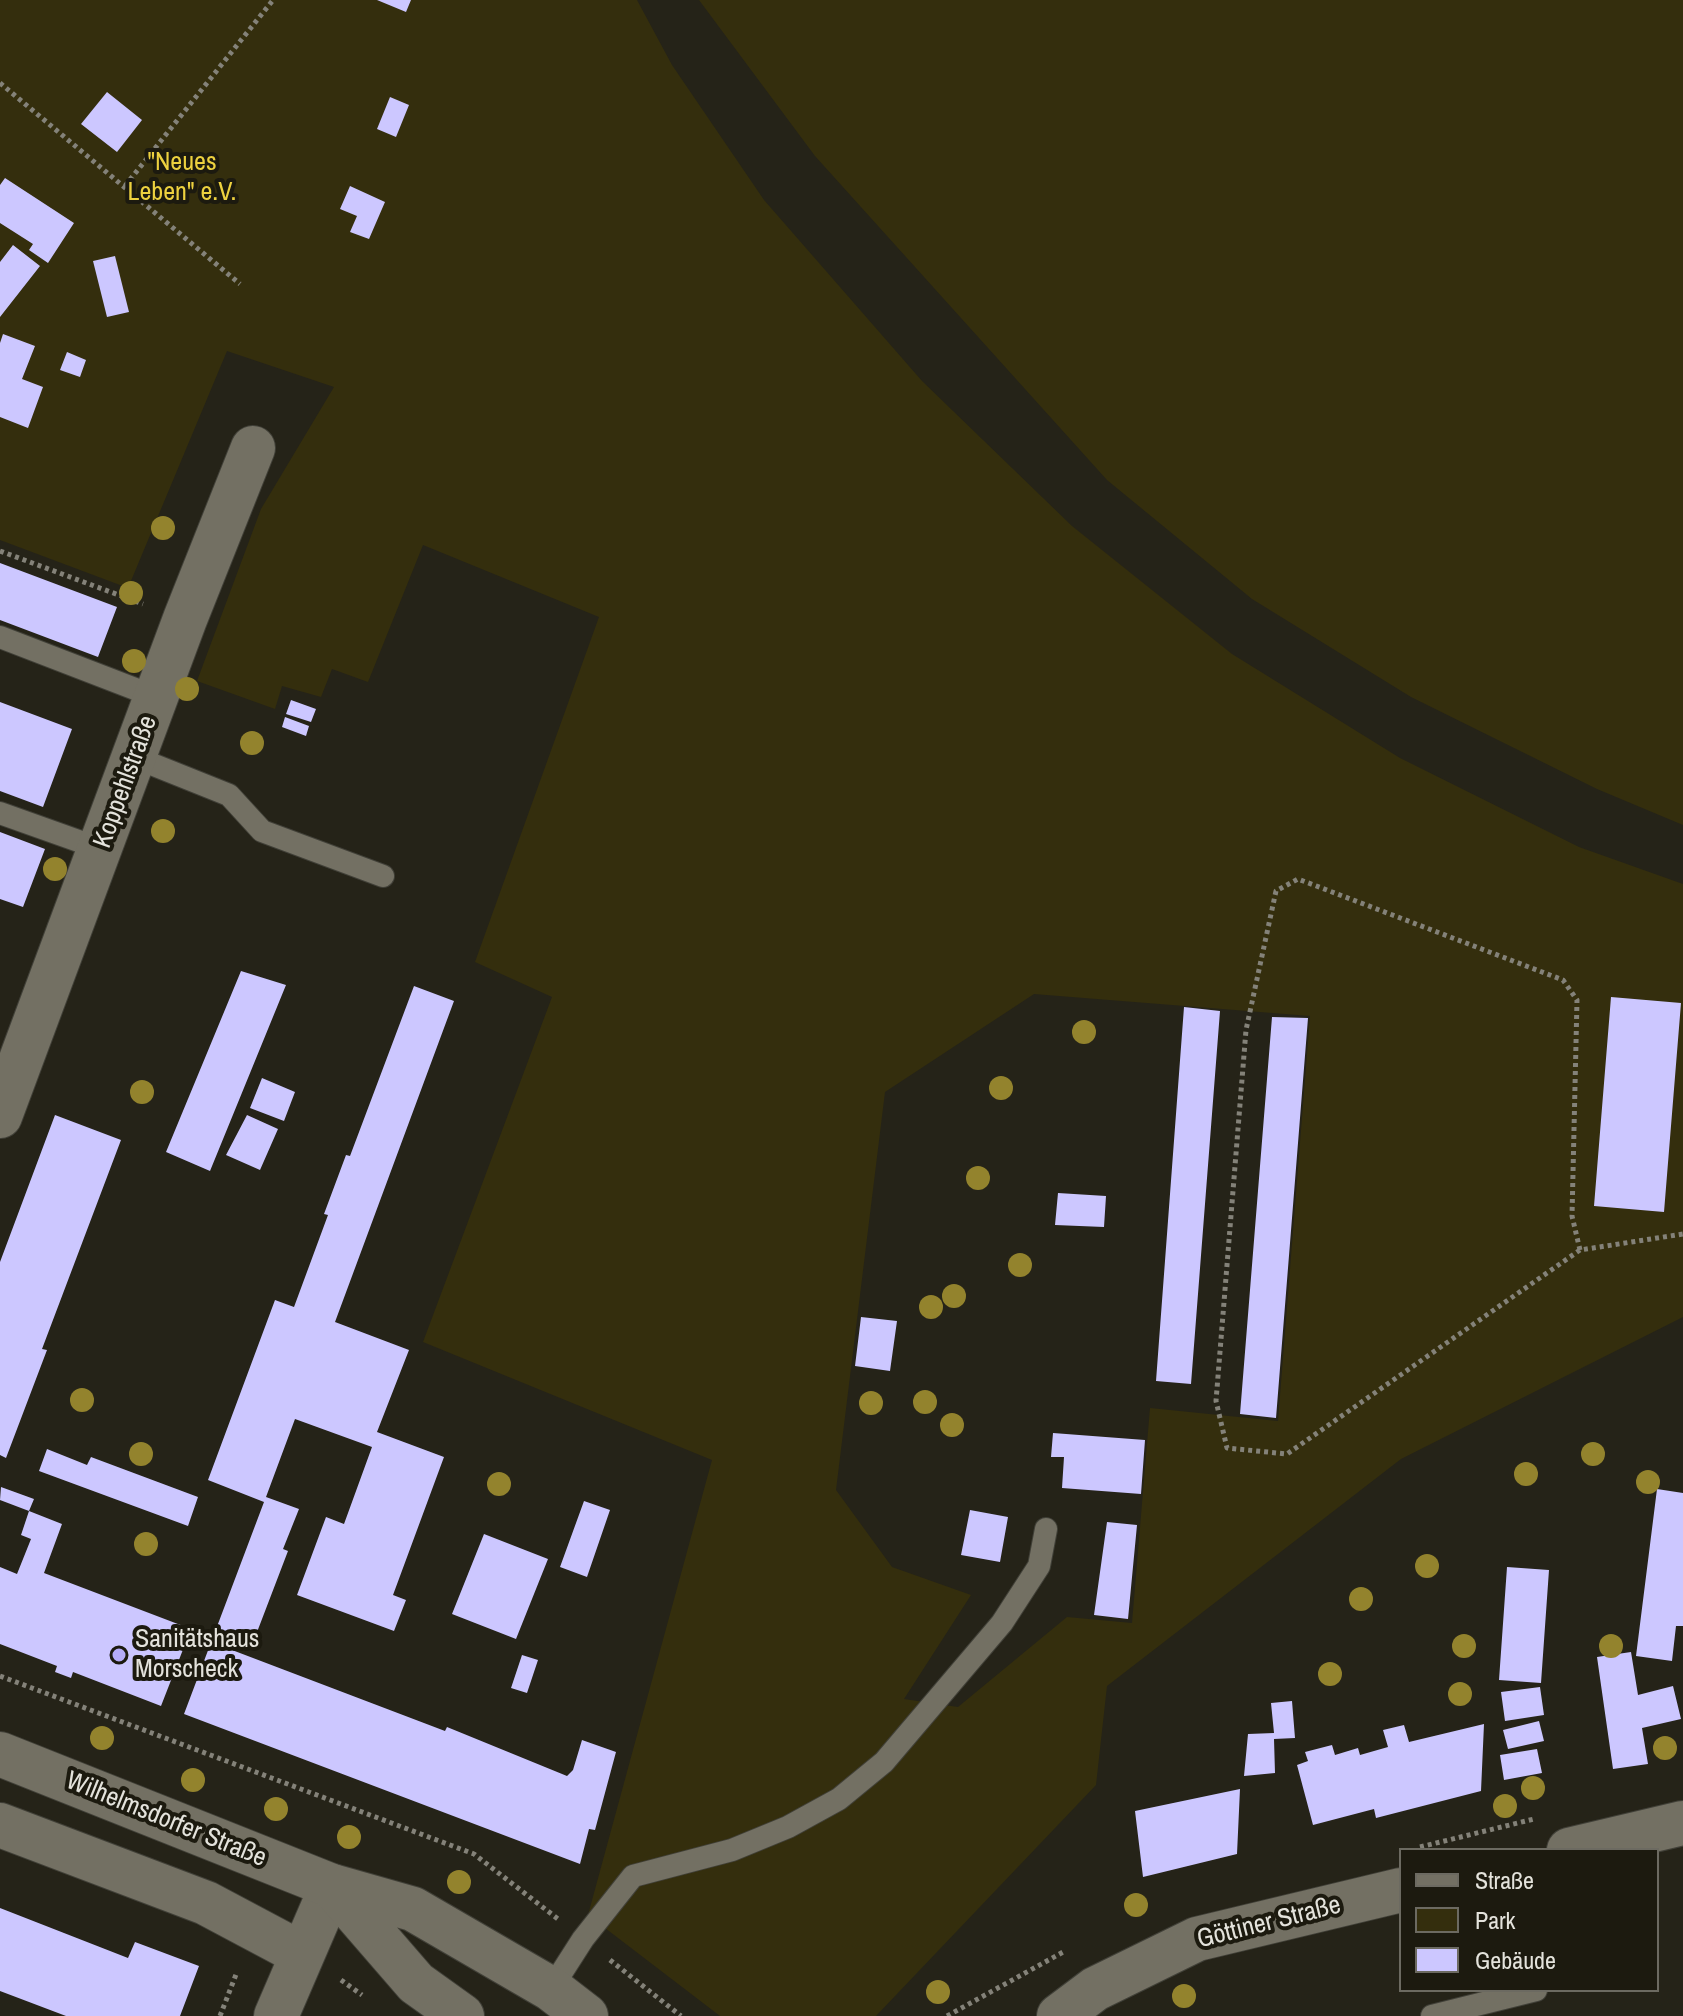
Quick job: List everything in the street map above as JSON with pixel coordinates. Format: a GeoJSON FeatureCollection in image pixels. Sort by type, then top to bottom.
{"type":"FeatureCollection","features":[{"type":"Feature","properties":{"kind":"street","name":"Koppehlstraße"},"geometry":{"type":"LineString","coordinates":[[0,1116],[185,619],[253,448]]}},
{"type":"Feature","properties":{"kind":"street","name":"Wilhelmsdorfer Straße"},"geometry":{"type":"LineString","coordinates":[[0,1754],[332,1886],[413,1909],[551,1989],[586,2016]]}},
{"type":"Feature","properties":{"kind":"street"},"geometry":{"type":"LineString","coordinates":[[1577,1848],[1683,1823]]}},
{"type":"Feature","properties":{"kind":"street"},"geometry":{"type":"LineString","coordinates":[[0,1825],[206,1903],[300,1953]]}},
{"type":"Feature","properties":{"kind":"street","name":"Wilhelmsdorfer Straße"},"geometry":{"type":"LineString","coordinates":[[332,1886],[416,1983],[462,2016]]}},
{"type":"Feature","properties":{"kind":"street"},"geometry":{"type":"LineString","coordinates":[[276,2016],[300,1953],[332,1886]]}},
{"type":"Feature","properties":{"kind":"street","name":"Göttiner Straße"},"geometry":{"type":"LineString","coordinates":[[1059,2016],[1095,1989],[1197,1939],[1399,1890]]}},
{"type":"Feature","properties":{"kind":"lane"},"geometry":{"type":"LineString","coordinates":[[0,637],[156,697]]}},
{"type":"Feature","properties":{"kind":"lane"},"geometry":{"type":"LineString","coordinates":[[134,757],[229,795],[262,831],[383,876]]}},
{"type":"Feature","properties":{"kind":"lane"},"geometry":{"type":"LineString","coordinates":[[0,813],[101,849]]}},
{"type":"Feature","properties":{"kind":"lane"},"geometry":{"type":"LineString","coordinates":[[551,1989],[583,1939],[633,1876],[732,1850],[788,1827],[839,1799],[884,1762],[1002,1623],[1039,1566],[1046,1529]]}},
{"type":"Feature","properties":{"kind":"lane"},"geometry":{"type":"LineString","coordinates":[[1432,2016],[1528,1992]]}},
{"type":"Feature","properties":{"kind":"path"},"geometry":{"type":"LineString","coordinates":[[125,186],[273,0]]}},
{"type":"Feature","properties":{"kind":"path"},"geometry":{"type":"LineString","coordinates":[[0,83],[240,284]]}},
{"type":"Feature","properties":{"kind":"path"},"geometry":{"type":"LineString","coordinates":[[0,551],[185,619]]}},
{"type":"Feature","properties":{"kind":"path"},"geometry":{"type":"LineString","coordinates":[[1580,1250],[1572,1216],[1577,1000],[1563,980],[1298,879],[1276,891],[1246,1030],[1216,1401],[1227,1448],[1287,1454],[1580,1250],[1683,1234]]}},
{"type":"Feature","properties":{"kind":"path"},"geometry":{"type":"LineString","coordinates":[[0,1676],[474,1854],[639,1987],[681,2016]]}},
{"type":"Feature","properties":{"kind":"path"},"geometry":{"type":"LineString","coordinates":[[300,1953],[364,1997]]}},
{"type":"Feature","properties":{"kind":"green space","name":"\"Neues Leben\" e.V."},"geometry":{"type":"Polygon","coordinates":[[[0,0],[637,0],[672,65],[764,200],[922,381],[1072,526],[1232,654],[1400,758],[1579,847],[1683,884],[1683,1317],[1401,1459],[1107,1686],[1096,1785],[876,2016],[720,2016],[588,1915],[712,1460],[423,1342],[552,997],[475,962],[599,617],[423,545],[368,682],[332,669],[321,697],[282,686],[275,709],[197,681],[261,509],[334,387],[227,351],[128,588],[0,540],[0,0]],[[1034,994],[885,1092],[836,1490],[892,1567],[971,1595],[904,1699],[958,1707],[1067,1617],[1132,1623],[1150,1408],[1278,1421],[1310,1016],[1034,994]]]}},
{"type":"Feature","properties":{"kind":"green space"},"geometry":{"type":"Polygon","coordinates":[[[699,0],[1683,0],[1683,825],[1597,789],[1411,697],[1252,599],[1107,480],[815,156],[699,0]]]}},
{"type":"Feature","properties":{"kind":"building"},"geometry":{"type":"Polygon","coordinates":[[[377,0],[411,0],[406,12],[377,0]]]}},
{"type":"Feature","properties":{"kind":"building"},"geometry":{"type":"Polygon","coordinates":[[[107,92],[142,120],[117,152],[81,124],[107,92]]]}},
{"type":"Feature","properties":{"kind":"building"},"geometry":{"type":"Polygon","coordinates":[[[390,97],[409,105],[396,137],[377,129],[390,97]]]}},
{"type":"Feature","properties":{"kind":"building"},"geometry":{"type":"Polygon","coordinates":[[[5,178],[74,223],[48,263],[29,250],[33,244],[0,223],[0,185],[5,178]]]}},
{"type":"Feature","properties":{"kind":"building"},"geometry":{"type":"Polygon","coordinates":[[[350,186],[385,202],[369,239],[350,232],[357,216],[340,209],[350,186]]]}},
{"type":"Feature","properties":{"kind":"building"},"geometry":{"type":"Polygon","coordinates":[[[13,245],[40,266],[0,317],[0,262],[13,245]]]}},
{"type":"Feature","properties":{"kind":"building"},"geometry":{"type":"Polygon","coordinates":[[[115,256],[129,312],[107,317],[93,261],[115,256]]]}},
{"type":"Feature","properties":{"kind":"building"},"geometry":{"type":"Polygon","coordinates":[[[3,334],[35,346],[22,379],[43,387],[28,428],[0,417],[0,343],[3,334]]]}},
{"type":"Feature","properties":{"kind":"building"},"geometry":{"type":"Polygon","coordinates":[[[67,352],[86,360],[80,377],[60,370],[67,352]]]}},
{"type":"Feature","properties":{"kind":"building"},"geometry":{"type":"Polygon","coordinates":[[[0,563],[117,607],[98,657],[0,620],[0,563]]]}},
{"type":"Feature","properties":{"kind":"building"},"geometry":{"type":"Polygon","coordinates":[[[291,700],[316,709],[311,722],[286,714],[291,700]]]}},
{"type":"Feature","properties":{"kind":"building"},"geometry":{"type":"Polygon","coordinates":[[[0,702],[72,729],[43,807],[0,791],[0,702]]]}},
{"type":"Feature","properties":{"kind":"building"},"geometry":{"type":"Polygon","coordinates":[[[285,717],[309,726],[306,736],[282,727],[285,717]]]}},
{"type":"Feature","properties":{"kind":"building"},"geometry":{"type":"Polygon","coordinates":[[[0,832],[45,849],[23,907],[0,899],[0,832]]]}},
{"type":"Feature","properties":{"kind":"building"},"geometry":{"type":"Polygon","coordinates":[[[241,971],[286,985],[210,1171],[166,1152],[241,971]]]}},
{"type":"Feature","properties":{"kind":"building"},"geometry":{"type":"Polygon","coordinates":[[[414,986],[454,1001],[335,1322],[409,1350],[377,1432],[444,1457],[393,1595],[406,1600],[394,1631],[297,1595],[326,1517],[344,1524],[372,1447],[295,1419],[266,1497],[299,1509],[283,1549],[288,1551],[254,1640],[239,1634],[232,1650],[445,1731],[447,1727],[567,1776],[573,1770],[582,1740],[616,1752],[595,1830],[589,1829],[580,1864],[184,1714],[264,1502],[208,1480],[275,1300],[294,1307],[346,1155],[350,1156],[414,986]]]}},
{"type":"Feature","properties":{"kind":"building"},"geometry":{"type":"Polygon","coordinates":[[[1611,997],[1681,1003],[1664,1212],[1594,1206],[1611,997]]]}},
{"type":"Feature","properties":{"kind":"building"},"geometry":{"type":"Polygon","coordinates":[[[1184,1007],[1220,1011],[1191,1384],[1156,1381],[1184,1007]]]}},
{"type":"Feature","properties":{"kind":"building"},"geometry":{"type":"Polygon","coordinates":[[[1272,1017],[1308,1018],[1276,1418],[1240,1414],[1272,1017]]]}},
{"type":"Feature","properties":{"kind":"building"},"geometry":{"type":"Polygon","coordinates":[[[262,1078],[295,1092],[284,1121],[250,1108],[262,1078]]]}},
{"type":"Feature","properties":{"kind":"building"},"geometry":{"type":"Polygon","coordinates":[[[55,1115],[121,1140],[42,1349],[47,1350],[6,1458],[0,1455],[0,1262],[55,1115]]]}},
{"type":"Feature","properties":{"kind":"building"},"geometry":{"type":"Polygon","coordinates":[[[247,1115],[278,1129],[260,1170],[226,1155],[247,1115]]]}},
{"type":"Feature","properties":{"kind":"building"},"geometry":{"type":"Polygon","coordinates":[[[1058,1193],[1106,1196],[1104,1227],[1055,1225],[1058,1193]]]}},
{"type":"Feature","properties":{"kind":"building"},"geometry":{"type":"Polygon","coordinates":[[[861,1317],[897,1321],[890,1371],[855,1366],[861,1317]]]}},
{"type":"Feature","properties":{"kind":"building"},"geometry":{"type":"Polygon","coordinates":[[[1053,1433],[1145,1440],[1141,1494],[1062,1488],[1064,1457],[1051,1457],[1053,1433]]]}},
{"type":"Feature","properties":{"kind":"building"},"geometry":{"type":"Polygon","coordinates":[[[47,1449],[87,1465],[91,1457],[198,1497],[188,1526],[39,1471],[47,1449]]]}},
{"type":"Feature","properties":{"kind":"building"},"geometry":{"type":"Polygon","coordinates":[[[1,1487],[34,1499],[29,1511],[0,1500],[1,1487]]]}},
{"type":"Feature","properties":{"kind":"building"},"geometry":{"type":"Polygon","coordinates":[[[1657,1489],[1683,1493],[1683,1626],[1676,1626],[1672,1661],[1636,1656],[1657,1489]]]}},
{"type":"Feature","properties":{"kind":"building"},"geometry":{"type":"Polygon","coordinates":[[[584,1501],[610,1510],[587,1577],[560,1567],[584,1501]]]}},
{"type":"Feature","properties":{"kind":"building"},"geometry":{"type":"Polygon","coordinates":[[[970,1510],[1008,1517],[1000,1562],[961,1555],[970,1510]]]}},
{"type":"Feature","properties":{"kind":"building"},"geometry":{"type":"Polygon","coordinates":[[[29,1511],[62,1524],[44,1573],[191,1629],[161,1706],[73,1672],[71,1678],[55,1672],[57,1666],[0,1644],[0,1567],[17,1574],[31,1539],[21,1535],[29,1511]]]}},
{"type":"Feature","properties":{"kind":"building"},"geometry":{"type":"Polygon","coordinates":[[[1107,1522],[1137,1525],[1128,1619],[1094,1615],[1107,1522]]]}},
{"type":"Feature","properties":{"kind":"building"},"geometry":{"type":"Polygon","coordinates":[[[484,1534],[548,1559],[516,1639],[452,1614],[484,1534]]]}},
{"type":"Feature","properties":{"kind":"building"},"geometry":{"type":"Polygon","coordinates":[[[1507,1567],[1549,1570],[1541,1683],[1499,1680],[1507,1567]]]}},
{"type":"Feature","properties":{"kind":"building"},"geometry":{"type":"Polygon","coordinates":[[[1631,1652],[1638,1695],[1673,1686],[1681,1719],[1642,1728],[1648,1764],[1613,1769],[1597,1657],[1631,1652]]]}},
{"type":"Feature","properties":{"kind":"building"},"geometry":{"type":"Polygon","coordinates":[[[522,1655],[538,1660],[527,1693],[511,1688],[522,1655]]]}},
{"type":"Feature","properties":{"kind":"building"},"geometry":{"type":"Polygon","coordinates":[[[1540,1687],[1544,1715],[1505,1721],[1501,1692],[1540,1687]]]}},
{"type":"Feature","properties":{"kind":"building"},"geometry":{"type":"Polygon","coordinates":[[[1292,1701],[1295,1738],[1274,1739],[1275,1773],[1244,1776],[1248,1734],[1274,1733],[1271,1703],[1292,1701]]]}},
{"type":"Feature","properties":{"kind":"building"},"geometry":{"type":"Polygon","coordinates":[[[1539,1721],[1544,1741],[1508,1749],[1503,1730],[1539,1721]]]}},
{"type":"Feature","properties":{"kind":"building"},"geometry":{"type":"Polygon","coordinates":[[[1484,1724],[1481,1791],[1376,1818],[1374,1809],[1313,1825],[1297,1765],[1308,1761],[1305,1752],[1332,1745],[1335,1755],[1358,1748],[1360,1755],[1388,1747],[1383,1730],[1404,1725],[1409,1742],[1484,1724]]]}},
{"type":"Feature","properties":{"kind":"building"},"geometry":{"type":"Polygon","coordinates":[[[1537,1749],[1542,1773],[1504,1780],[1500,1755],[1537,1749]]]}},
{"type":"Feature","properties":{"kind":"building"},"geometry":{"type":"Polygon","coordinates":[[[1240,1789],[1237,1854],[1143,1877],[1135,1811],[1240,1789]]]}},
{"type":"Feature","properties":{"kind":"building"},"geometry":{"type":"Polygon","coordinates":[[[0,1908],[128,1958],[135,1942],[199,1966],[180,2016],[66,2016],[0,1991],[0,1908]]]}},
{"type":"Feature","properties":{"kind":"place","name":"Sanitätshaus Morscheck"},"geometry":{"type":"Point","coordinates":[119,1655]}}]}
